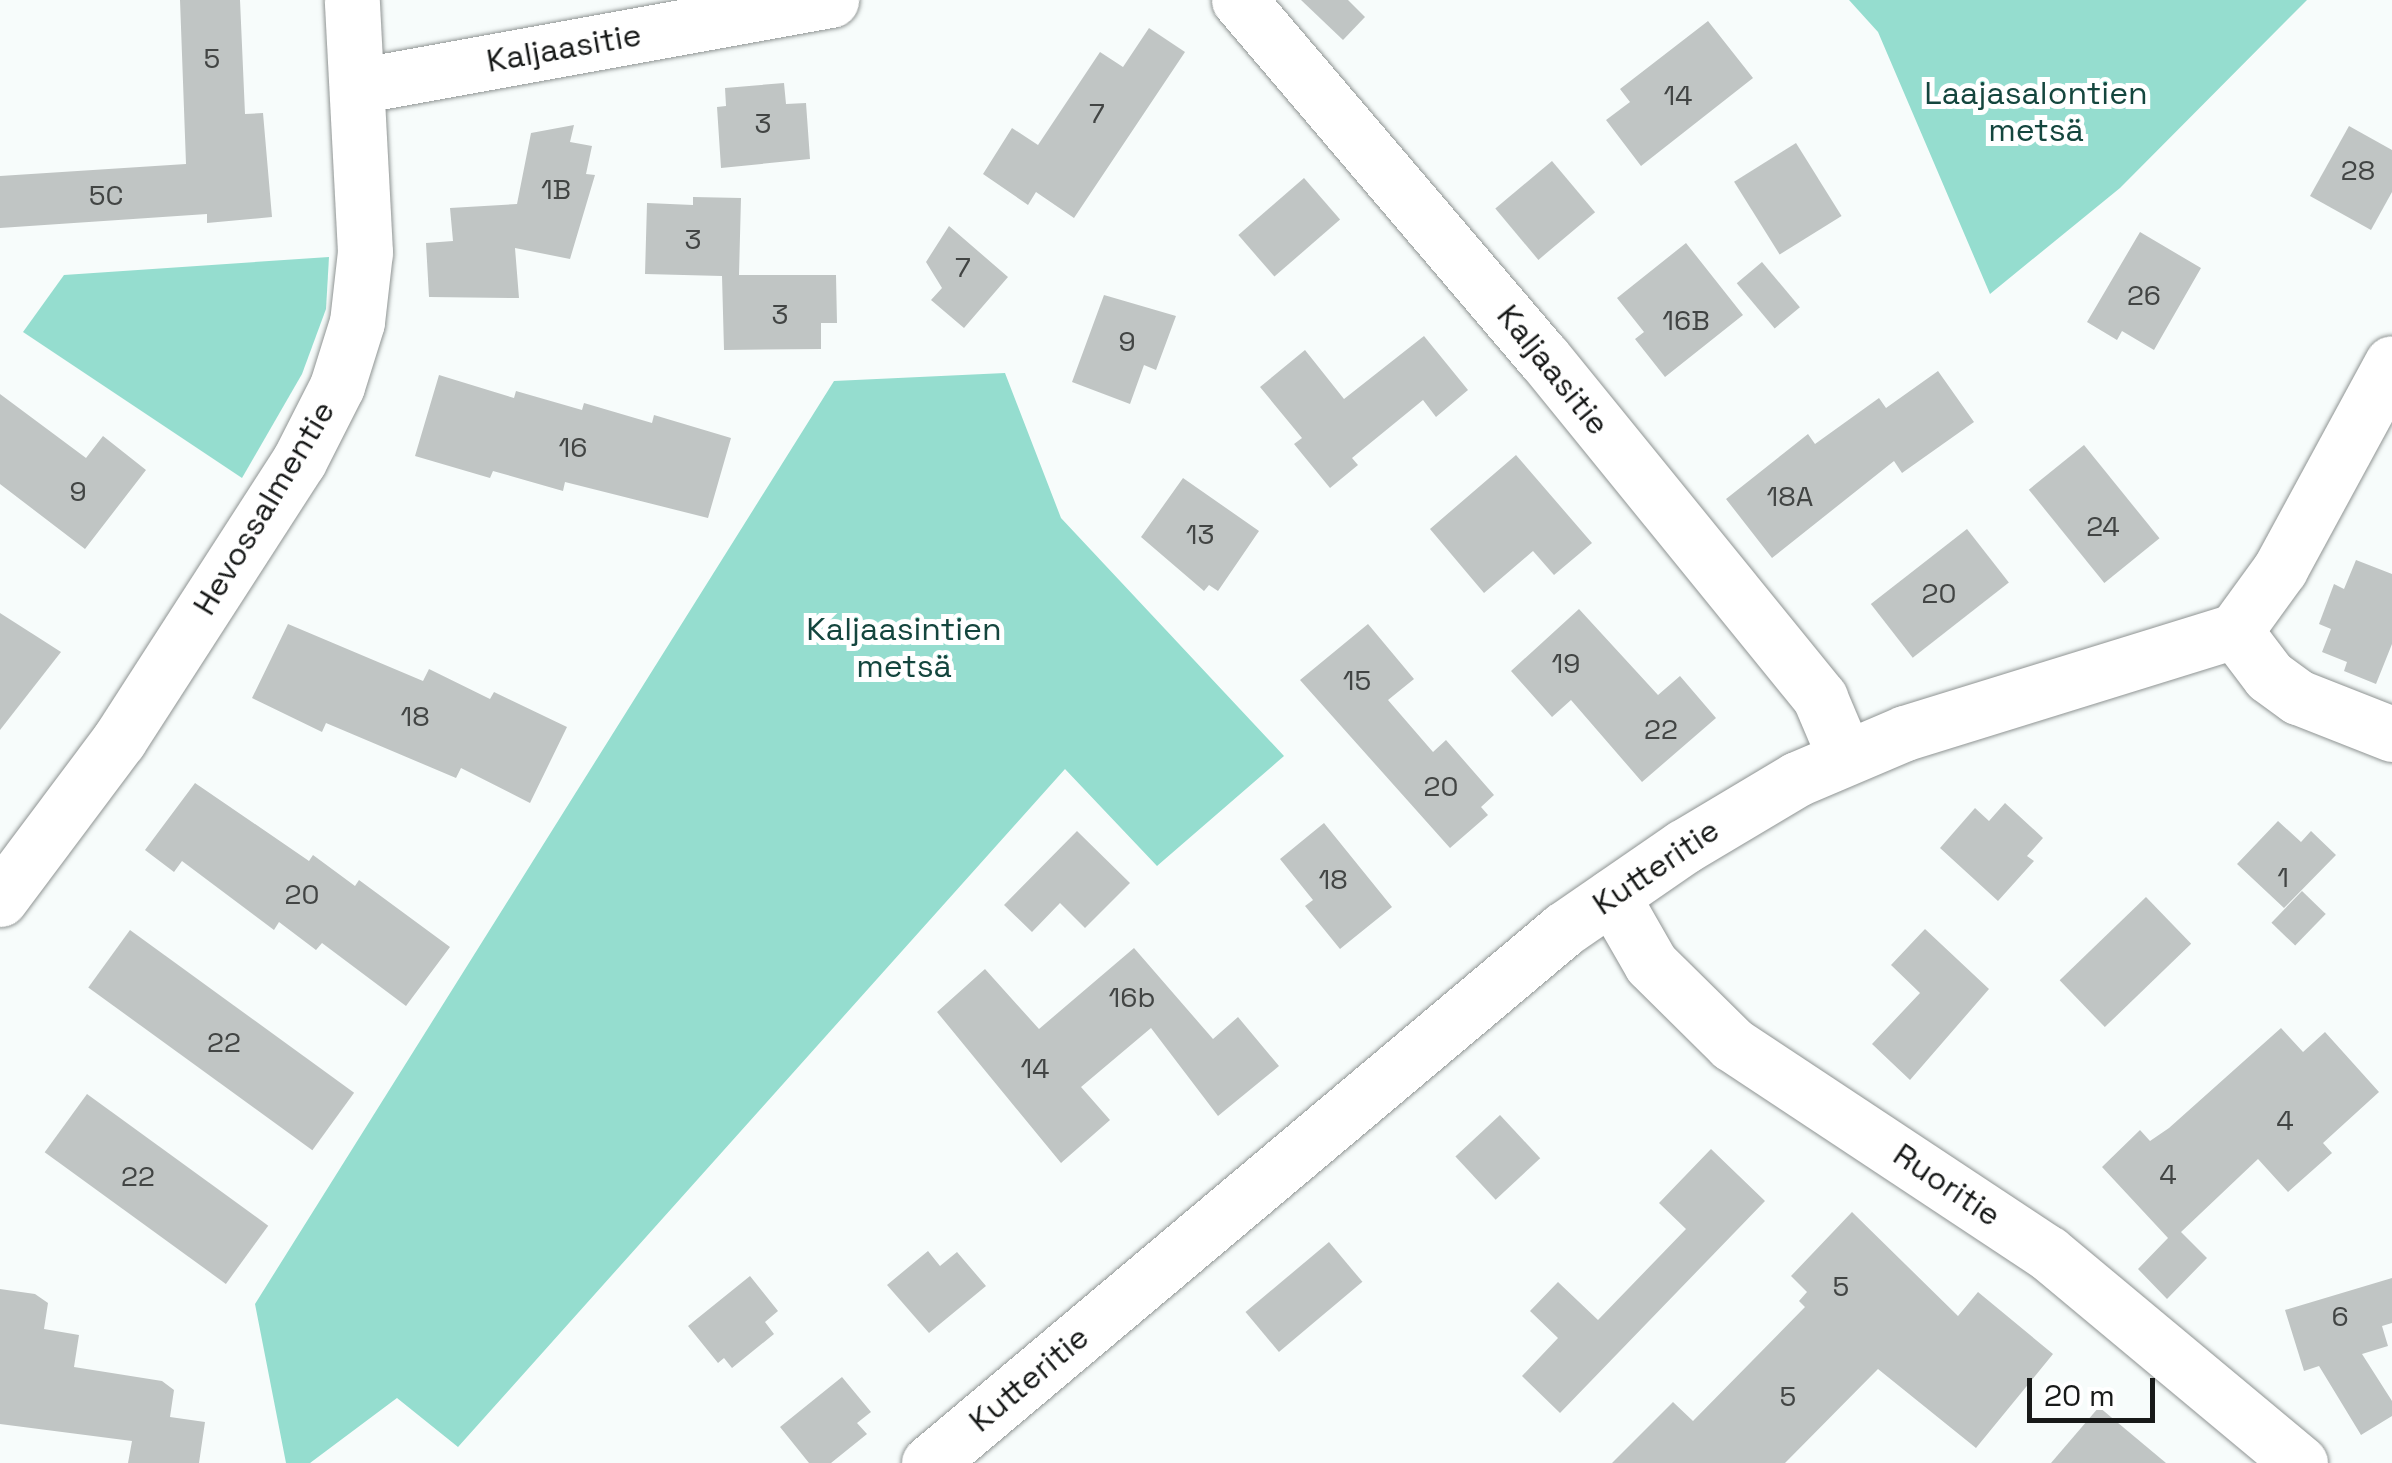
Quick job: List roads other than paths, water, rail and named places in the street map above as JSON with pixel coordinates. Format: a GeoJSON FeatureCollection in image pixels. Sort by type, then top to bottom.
{"type":"FeatureCollection","features":[{"type":"Feature","properties":{"kind":"street","name":"Hevossalmentie"},"geometry":{"type":"LineString","coordinates":[[0,899],[118,740],[320,426],[349,351],[363,289],[352,0]]}},
{"type":"Feature","properties":{"kind":"street","name":"Kaljaasitie"},"geometry":{"type":"LineString","coordinates":[[357,86],[831,0]]}},
{"type":"Feature","properties":{"kind":"street","name":"Kaljaasitie"},"geometry":{"type":"LineString","coordinates":[[1239,0],[1533,345],[1820,698],[1844,757]]}},
{"type":"Feature","properties":{"kind":"street"},"geometry":{"type":"LineString","coordinates":[[2392,363],[2280,569],[2235,631],[2270,676],[2298,697],[2392,734]]}},
{"type":"Feature","properties":{"kind":"street","name":"Kutteritie"},"geometry":{"type":"LineString","coordinates":[[929,1463],[1564,929],[1746,807],[1844,757],[2235,631]]}},
{"type":"Feature","properties":{"kind":"street","name":"Ruoritie"},"geometry":{"type":"LineString","coordinates":[[1612,896],[1651,964],[1732,1044],[2048,1253],[2300,1463]]}},
{"type":"Feature","properties":{"kind":"park label","name":"Laajasalontien metsä"},"geometry":{"type":"Point","coordinates":[2036,112]}},
{"type":"Feature","properties":{"kind":"park label","name":"Kaljaasintien metsä"},"geometry":{"type":"Point","coordinates":[904,648]}}]}
